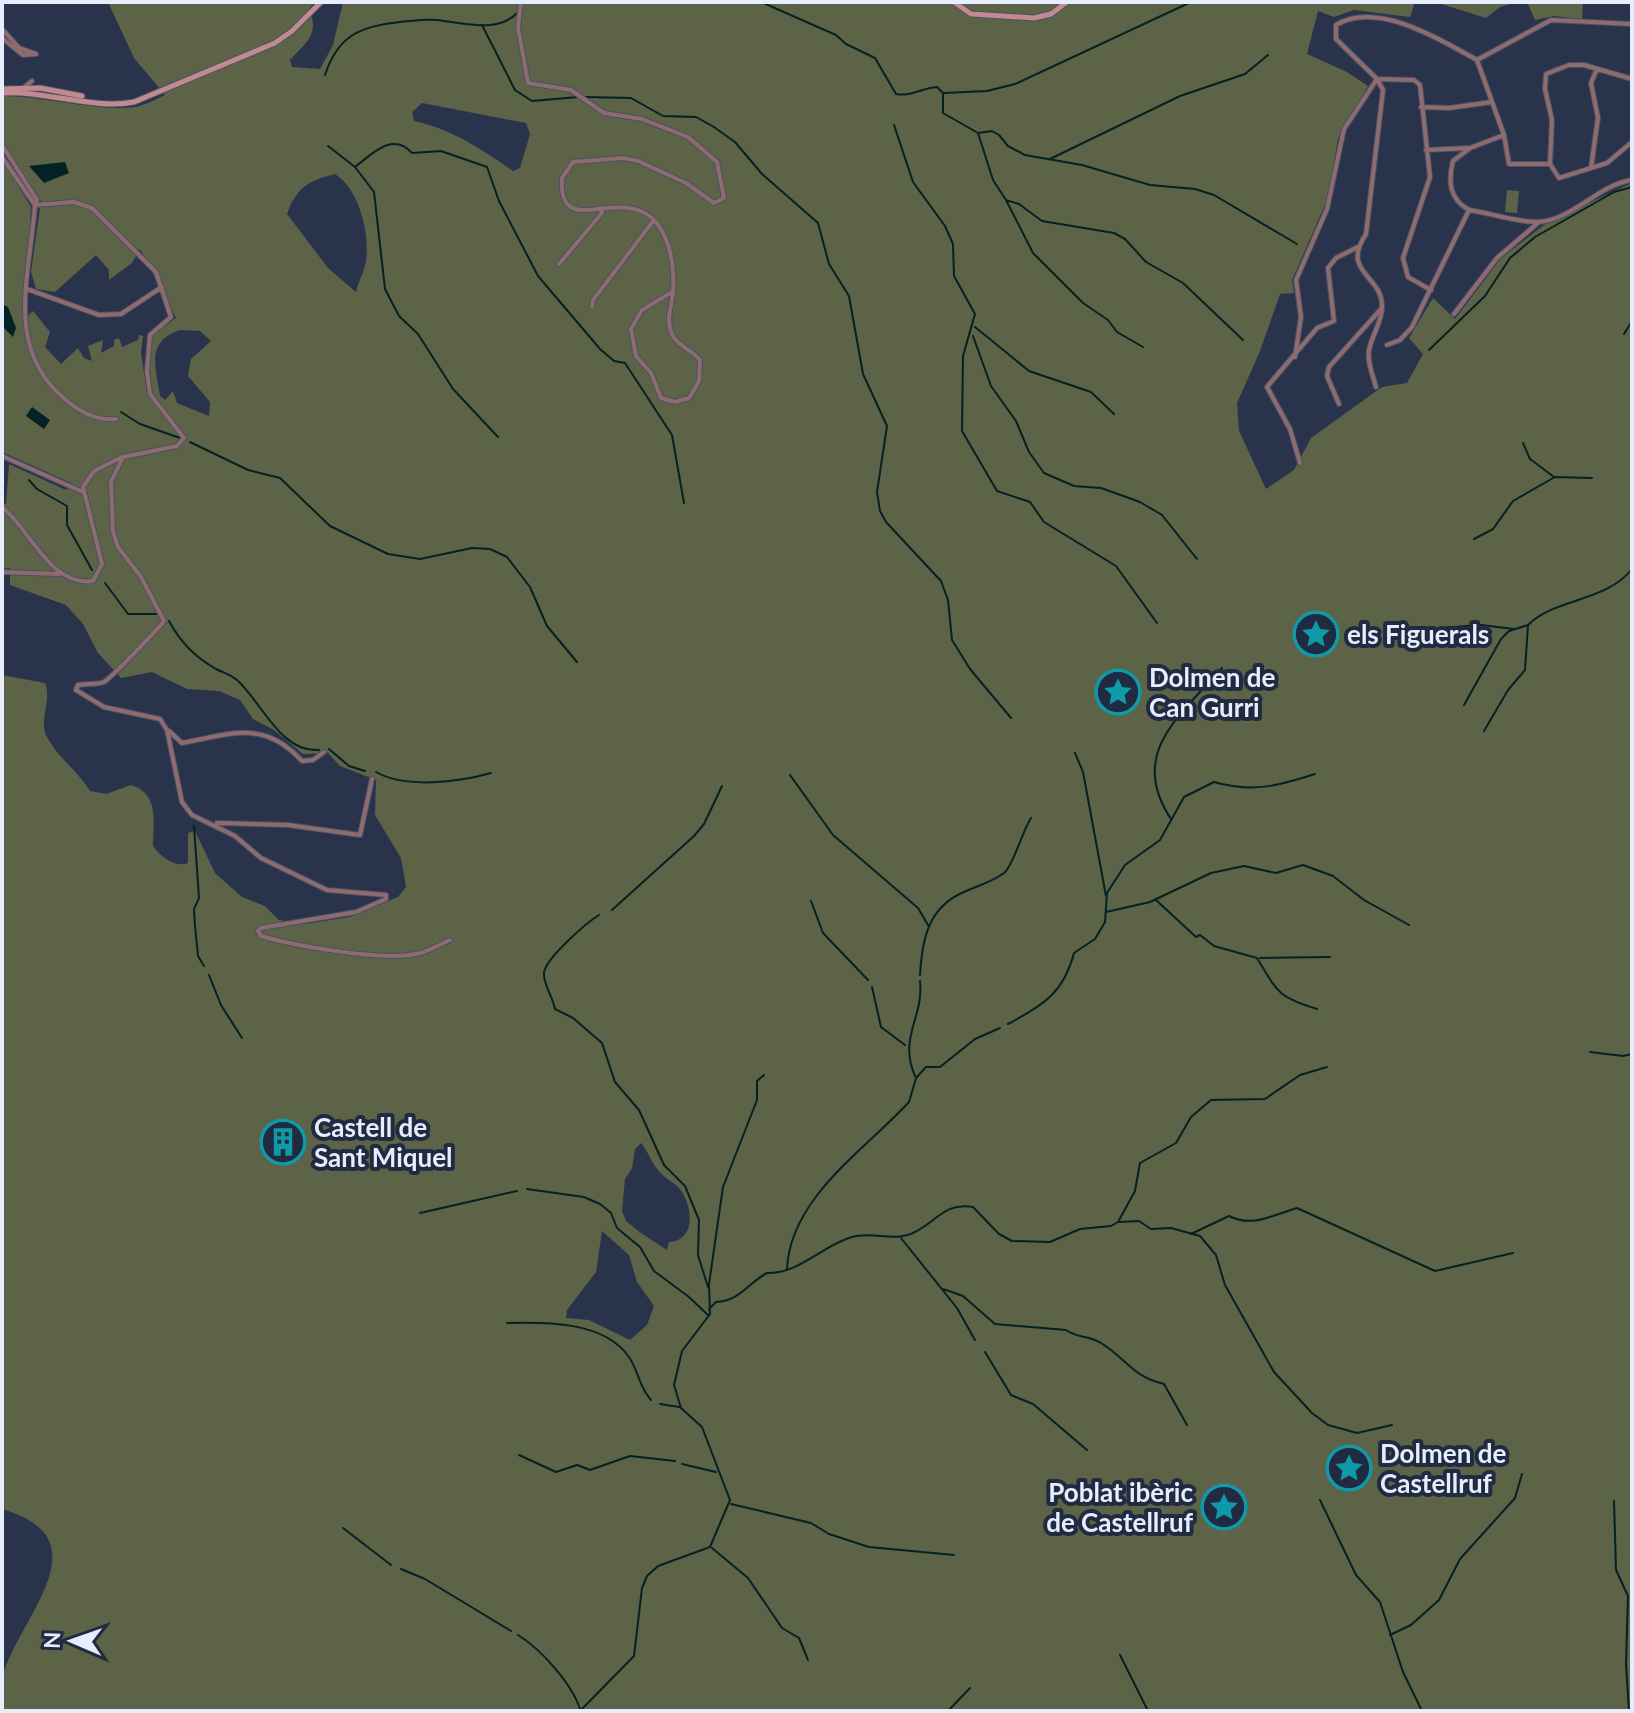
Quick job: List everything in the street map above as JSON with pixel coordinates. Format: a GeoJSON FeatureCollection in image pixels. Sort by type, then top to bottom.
{"type":"FeatureCollection","features":[{"type":"Feature","properties":{"kind":"main road"},"geometry":{"type":"LineString","coordinates":[[27,89],[106,102],[142,100],[259,51],[292,31],[321,2]]}},
{"type":"Feature","properties":{"kind":"main road"},"geometry":{"type":"LineString","coordinates":[[954,2],[971,14],[1034,18],[1051,14],[1067,2]]}},
{"type":"Feature","properties":{"kind":"main road"},"geometry":{"type":"LineString","coordinates":[[2,91],[40,88],[106,102]]}},
{"type":"Feature","properties":{"kind":"street"},"geometry":{"type":"LineString","coordinates":[[521,2],[518,27],[528,83],[571,90],[604,113],[642,119],[688,137],[717,162],[722,172],[724,198],[714,203],[686,183],[638,161],[619,158],[573,162],[562,178],[566,202],[578,212],[620,205],[654,220],[672,260],[672,292],[669,314],[671,332],[696,356],[701,372],[689,398],[675,402],[661,398],[651,373],[636,356],[631,329],[642,310],[672,292]]}},
{"type":"Feature","properties":{"kind":"street"},"geometry":{"type":"LineString","coordinates":[[1300,463],[1290,429],[1267,391],[1272,379],[1295,357],[1317,328],[1334,321],[1328,268],[1336,258],[1358,247],[1366,234],[1383,90],[1377,79],[1336,39],[1334,31],[1340,21],[1358,15],[1409,20],[1477,60],[1504,135],[1509,164],[1550,164]]}},
{"type":"Feature","properties":{"kind":"street"},"geometry":{"type":"LineString","coordinates":[[1477,60],[1551,20],[1632,24]]}},
{"type":"Feature","properties":{"kind":"street"},"geometry":{"type":"LineString","coordinates":[[2,29],[19,48],[36,54],[23,55],[2,38]]}},
{"type":"Feature","properties":{"kind":"street"},"geometry":{"type":"LineString","coordinates":[[1632,79],[1569,65],[1546,74],[1545,89],[1552,120],[1550,164],[1559,178],[1591,169],[1618,156],[1632,142]]}},
{"type":"Feature","properties":{"kind":"street"},"geometry":{"type":"LineString","coordinates":[[1591,169],[1598,118],[1591,83],[1597,69]]}},
{"type":"Feature","properties":{"kind":"street"},"geometry":{"type":"LineString","coordinates":[[1377,79],[1418,81],[1430,177],[1403,258],[1408,277],[1431,290]]}},
{"type":"Feature","properties":{"kind":"street"},"geometry":{"type":"LineString","coordinates":[[1295,357],[1301,317],[1296,280],[1327,209],[1344,129],[1377,79]]}},
{"type":"Feature","properties":{"kind":"street"},"geometry":{"type":"LineString","coordinates":[[27,89],[32,81],[40,88]]}},
{"type":"Feature","properties":{"kind":"street"},"geometry":{"type":"LineString","coordinates":[[1421,107],[1449,108],[1492,102]]}},
{"type":"Feature","properties":{"kind":"street"},"geometry":{"type":"LineString","coordinates":[[1504,135],[1470,148],[1453,161],[1449,177],[1451,191],[1459,204],[1469,210],[1539,222]]}},
{"type":"Feature","properties":{"kind":"street"},"geometry":{"type":"LineString","coordinates":[[2,145],[37,200],[24,322],[32,362],[54,391],[80,412],[116,419]]}},
{"type":"Feature","properties":{"kind":"street"},"geometry":{"type":"LineString","coordinates":[[1426,150],[1470,148]]}},
{"type":"Feature","properties":{"kind":"street"},"geometry":{"type":"LineString","coordinates":[[2,157],[35,205]]}},
{"type":"Feature","properties":{"kind":"street"},"geometry":{"type":"LineString","coordinates":[[1454,314],[1497,258],[1539,222],[1566,213],[1619,182],[1632,180]]}},
{"type":"Feature","properties":{"kind":"street"},"geometry":{"type":"LineString","coordinates":[[2,572],[35,570],[84,582],[93,581],[100,573],[102,564],[83,492],[94,471],[123,457],[177,446],[184,438],[150,394],[146,350],[150,335],[171,317],[156,272],[92,208],[74,202],[35,205]]}},
{"type":"Feature","properties":{"kind":"street"},"geometry":{"type":"LineString","coordinates":[[559,264],[602,213],[601,208]]}},
{"type":"Feature","properties":{"kind":"street"},"geometry":{"type":"LineString","coordinates":[[1387,345],[1400,340],[1412,327],[1469,210]]}},
{"type":"Feature","properties":{"kind":"street"},"geometry":{"type":"LineString","coordinates":[[592,307],[593,300],[654,220]]}},
{"type":"Feature","properties":{"kind":"street"},"geometry":{"type":"LineString","coordinates":[[1358,247],[1360,268],[1380,296],[1382,307],[1369,350],[1376,387]]}},
{"type":"Feature","properties":{"kind":"street"},"geometry":{"type":"LineString","coordinates":[[27,289],[99,315],[121,314],[162,287]]}},
{"type":"Feature","properties":{"kind":"street"},"geometry":{"type":"LineString","coordinates":[[1339,404],[1327,376],[1329,367],[1382,307]]}},
{"type":"Feature","properties":{"kind":"street"},"geometry":{"type":"LineString","coordinates":[[2,456],[83,492]]}},
{"type":"Feature","properties":{"kind":"street"},"geometry":{"type":"LineString","coordinates":[[123,457],[111,482],[113,532],[118,547],[141,577],[164,621],[134,649],[117,675],[106,681],[78,685],[76,690],[104,707],[160,719],[182,743],[217,734],[253,732],[277,737],[302,761],[313,760],[324,752]]}},
{"type":"Feature","properties":{"kind":"street"},"geometry":{"type":"LineString","coordinates":[[2,507],[61,575]]}},
{"type":"Feature","properties":{"kind":"street"},"geometry":{"type":"LineString","coordinates":[[167,730],[182,802],[192,815],[214,823],[261,858],[327,890],[386,895],[386,899],[356,912],[261,928],[258,931],[261,936],[332,949],[405,956],[423,953],[450,940]]}},
{"type":"Feature","properties":{"kind":"street"},"geometry":{"type":"LineString","coordinates":[[214,823],[288,825],[360,835],[372,779]]}},
{"type":"Feature","properties":{"kind":"shaded area"},"geometry":{"type":"Polygon","coordinates":[[[108,2],[315,2],[309,9],[313,25],[310,38],[290,60],[292,67],[320,69],[333,45],[343,2],[1415,2],[1410,17],[1354,10],[1334,17],[1318,11],[1307,54],[1347,72],[1368,86],[1338,139],[1328,198],[1292,280],[1294,293],[1280,294],[1237,403],[1239,431],[1266,489],[1294,470],[1311,438],[1382,387],[1407,383],[1423,354],[1409,338],[1433,298],[1455,319],[1501,258],[1548,222],[1632,183],[1632,1711],[2,1711],[3,1674],[48,1580],[52,1558],[48,1539],[32,1522],[2,1509],[2,675],[45,683],[46,735],[90,791],[106,794],[131,785],[147,795],[153,810],[153,846],[160,854],[173,863],[188,863],[188,833],[195,831],[215,873],[242,897],[265,906],[279,920],[305,924],[349,917],[398,897],[406,887],[401,858],[375,815],[376,780],[340,766],[328,753],[303,754],[274,730],[253,719],[240,700],[219,691],[187,689],[152,672],[121,678],[98,653],[83,624],[66,605],[10,585],[10,568],[2,569],[2,504],[6,504],[9,464],[66,490],[71,483],[2,452],[2,159],[31,207],[26,318],[33,311],[50,332],[45,347],[61,364],[78,348],[84,358],[92,361],[88,346],[103,340],[101,353],[114,346],[114,340],[119,338],[122,347],[138,340],[139,335],[143,336],[141,353],[147,393],[152,390],[148,351],[151,336],[176,318],[140,249],[132,263],[109,280],[109,270],[96,255],[55,292],[36,289],[31,272],[41,201],[2,142],[2,96],[121,108],[140,106],[165,95],[134,58],[108,2]],[[422,103],[412,112],[414,121],[453,134],[513,171],[520,168],[530,134],[526,123],[422,103]],[[335,174],[318,179],[299,192],[287,214],[328,268],[356,292],[367,250],[361,213],[351,190],[335,174]],[[180,330],[162,341],[155,357],[160,396],[165,400],[173,391],[177,403],[209,416],[210,402],[188,376],[191,359],[211,341],[200,331],[180,330]],[[274,1126],[266,1146],[286,1154],[295,1142],[293,1132],[274,1126]],[[641,1143],[635,1149],[632,1168],[625,1179],[622,1211],[626,1221],[667,1250],[669,1242],[684,1236],[687,1230],[690,1215],[686,1199],[658,1170],[641,1143]],[[602,1231],[596,1272],[567,1310],[566,1318],[589,1320],[630,1340],[647,1325],[654,1306],[637,1282],[629,1255],[602,1231]]]}},
{"type":"Feature","properties":{"kind":"shaded area"},"geometry":{"type":"Polygon","coordinates":[[[1435,2],[1517,2],[1500,7],[1486,18],[1435,2]]]}},
{"type":"Feature","properties":{"kind":"shaded area"},"geometry":{"type":"Polygon","coordinates":[[[1527,2],[1583,2],[1582,19],[1554,16],[1535,20],[1527,2]]]}},
{"type":"Feature","properties":{"kind":"shaded area"},"geometry":{"type":"Polygon","coordinates":[[[65,162],[69,173],[44,183],[29,166],[65,162]]]}},
{"type":"Feature","properties":{"kind":"shaded area"},"geometry":{"type":"Polygon","coordinates":[[[1507,190],[1519,191],[1517,213],[1505,212],[1507,190]]]}},
{"type":"Feature","properties":{"kind":"shaded area"},"geometry":{"type":"Polygon","coordinates":[[[2,304],[8,307],[16,328],[13,337],[2,326],[2,304]]]}},
{"type":"Feature","properties":{"kind":"shaded area"},"geometry":{"type":"Polygon","coordinates":[[[32,407],[50,420],[44,429],[26,416],[32,407]]]}},
{"type":"Feature","properties":{"kind":"waterway"},"geometry":{"type":"LineString","coordinates":[[761,2],[836,35],[846,44],[875,58],[896,94],[937,87],[943,93],[943,113],[978,133],[992,131],[1008,146],[1025,155],[1082,165],[1150,185],[1195,189],[1214,195],[1297,244]]}},
{"type":"Feature","properties":{"kind":"waterway"},"geometry":{"type":"LineString","coordinates":[[944,93],[987,91],[1015,84],[1191,2]]}},
{"type":"Feature","properties":{"kind":"waterway"},"geometry":{"type":"LineString","coordinates":[[325,75],[330,61],[344,42],[374,26],[428,20],[492,25],[509,20],[516,14]]}},
{"type":"Feature","properties":{"kind":"waterway"},"geometry":{"type":"LineString","coordinates":[[482,25],[515,90],[532,101],[578,97]]}},
{"type":"Feature","properties":{"kind":"waterway"},"geometry":{"type":"LineString","coordinates":[[1050,159],[1180,96],[1245,74],[1268,55]]}},
{"type":"Feature","properties":{"kind":"waterway"},"geometry":{"type":"LineString","coordinates":[[585,97],[631,98],[663,116],[696,117],[735,142],[762,174],[818,223],[829,264],[849,296],[863,374],[887,426],[877,492],[880,511],[886,522],[941,581],[948,600],[952,640],[970,669],[1011,718]]}},
{"type":"Feature","properties":{"kind":"waterway"},"geometry":{"type":"LineString","coordinates":[[894,125],[913,182],[945,226],[953,244],[954,276],[975,314],[963,356],[962,431],[997,491],[1030,502],[1044,522],[1116,566],[1157,623]]}},
{"type":"Feature","properties":{"kind":"waterway"},"geometry":{"type":"LineString","coordinates":[[978,133],[993,180],[1006,200],[1019,204],[1042,221],[1114,233],[1125,239],[1146,262],[1183,283],[1243,340]]}},
{"type":"Feature","properties":{"kind":"waterway"},"geometry":{"type":"LineString","coordinates":[[355,167],[390,144],[405,147],[412,153],[441,151],[487,167],[499,201],[538,276],[600,349],[614,361],[625,363],[672,435],[684,503]]}},
{"type":"Feature","properties":{"kind":"waterway"},"geometry":{"type":"LineString","coordinates":[[328,146],[355,167],[374,192],[385,289],[399,316],[418,334],[453,389],[498,437]]}},
{"type":"Feature","properties":{"kind":"waterway"},"geometry":{"type":"LineString","coordinates":[[1429,350],[1485,296],[1510,258],[1535,237],[1614,192],[1632,187]]}},
{"type":"Feature","properties":{"kind":"waterway"},"geometry":{"type":"LineString","coordinates":[[1006,200],[1033,253],[1083,303],[1108,320],[1117,332],[1143,347]]}},
{"type":"Feature","properties":{"kind":"waterway"},"geometry":{"type":"LineString","coordinates":[[1624,334],[1632,321]]}},
{"type":"Feature","properties":{"kind":"waterway"},"geometry":{"type":"LineString","coordinates":[[975,327],[1029,371],[1091,392],[1114,414]]}},
{"type":"Feature","properties":{"kind":"waterway"},"geometry":{"type":"LineString","coordinates":[[973,336],[991,386],[1016,421],[1029,452],[1044,473],[1074,486],[1101,488],[1140,502],[1162,515],[1197,559]]}},
{"type":"Feature","properties":{"kind":"waterway"},"geometry":{"type":"LineString","coordinates":[[121,412],[140,424],[180,438]]}},
{"type":"Feature","properties":{"kind":"waterway"},"geometry":{"type":"LineString","coordinates":[[190,442],[248,470],[280,478],[330,526],[388,554],[420,559],[472,548],[490,549],[507,557],[530,587],[547,626],[577,662]]}},
{"type":"Feature","properties":{"kind":"waterway"},"geometry":{"type":"LineString","coordinates":[[1523,443],[1530,459],[1554,477]]}},
{"type":"Feature","properties":{"kind":"waterway"},"geometry":{"type":"LineString","coordinates":[[1474,539],[1493,529],[1513,501],[1555,477],[1592,478]]}},
{"type":"Feature","properties":{"kind":"waterway"},"geometry":{"type":"LineString","coordinates":[[29,480],[37,489],[67,506],[67,525],[92,570]]}},
{"type":"Feature","properties":{"kind":"waterway"},"geometry":{"type":"LineString","coordinates":[[1484,731],[1508,690],[1525,670],[1528,625],[1552,610],[1609,588],[1632,569]]}},
{"type":"Feature","properties":{"kind":"waterway"},"geometry":{"type":"LineString","coordinates":[[105,583],[128,614],[158,614]]}},
{"type":"Feature","properties":{"kind":"waterway"},"geometry":{"type":"LineString","coordinates":[[169,621],[195,654],[238,681],[283,735],[294,744],[319,750]]}},
{"type":"Feature","properties":{"kind":"waterway"},"geometry":{"type":"LineString","coordinates":[[1440,628],[1481,625],[1514,629]]}},
{"type":"Feature","properties":{"kind":"waterway"},"geometry":{"type":"LineString","coordinates":[[1464,705],[1501,639],[1509,631],[1528,625]]}},
{"type":"Feature","properties":{"kind":"waterway"},"geometry":{"type":"LineString","coordinates":[[1171,819],[1159,795],[1155,774],[1157,755],[1176,719],[1222,668]]}},
{"type":"Feature","properties":{"kind":"waterway"},"geometry":{"type":"LineString","coordinates":[[329,749],[349,766],[365,771]]}},
{"type":"Feature","properties":{"kind":"waterway"},"geometry":{"type":"LineString","coordinates":[[1075,753],[1083,772],[1106,896]]}},
{"type":"Feature","properties":{"kind":"waterway"},"geometry":{"type":"LineString","coordinates":[[376,772],[402,781],[417,782],[448,781],[491,773]]}},
{"type":"Feature","properties":{"kind":"waterway"},"geometry":{"type":"LineString","coordinates":[[1008,1024],[1042,1003],[1058,988],[1074,953],[1095,939],[1105,922],[1107,893],[1125,865],[1160,840],[1184,797],[1214,782],[1265,787],[1315,774]]}},
{"type":"Feature","properties":{"kind":"waterway"},"geometry":{"type":"LineString","coordinates":[[790,775],[833,835],[918,908],[928,925]]}},
{"type":"Feature","properties":{"kind":"waterway"},"geometry":{"type":"LineString","coordinates":[[612,910],[694,836],[704,824],[722,786]]}},
{"type":"Feature","properties":{"kind":"waterway"},"geometry":{"type":"LineString","coordinates":[[920,975],[925,937],[942,906],[1004,873],[1031,818]]}},
{"type":"Feature","properties":{"kind":"waterway"},"geometry":{"type":"LineString","coordinates":[[194,826],[199,898],[194,909],[195,926],[198,956],[204,966]]}},
{"type":"Feature","properties":{"kind":"waterway"},"geometry":{"type":"LineString","coordinates":[[1106,912],[1150,902],[1211,873],[1244,866],[1276,873],[1303,865],[1333,876],[1364,900],[1409,925]]}},
{"type":"Feature","properties":{"kind":"waterway"},"geometry":{"type":"LineString","coordinates":[[1156,900],[1196,937],[1200,935],[1214,946],[1257,958],[1280,992],[1317,1009]]}},
{"type":"Feature","properties":{"kind":"waterway"},"geometry":{"type":"LineString","coordinates":[[811,901],[823,933],[868,980]]}},
{"type":"Feature","properties":{"kind":"waterway"},"geometry":{"type":"LineString","coordinates":[[599,915],[551,959],[544,973],[545,982],[555,1009],[573,1018],[602,1043],[615,1082],[639,1110],[664,1165],[685,1186],[699,1220],[698,1255],[708,1287]]}},
{"type":"Feature","properties":{"kind":"waterway"},"geometry":{"type":"LineString","coordinates":[[1260,958],[1330,957]]}},
{"type":"Feature","properties":{"kind":"waterway"},"geometry":{"type":"LineString","coordinates":[[209,975],[221,1005],[242,1038]]}},
{"type":"Feature","properties":{"kind":"waterway"},"geometry":{"type":"LineString","coordinates":[[915,1076],[909,1050],[919,1006],[920,981]]}},
{"type":"Feature","properties":{"kind":"waterway"},"geometry":{"type":"LineString","coordinates":[[872,987],[881,1027],[905,1045]]}},
{"type":"Feature","properties":{"kind":"waterway"},"geometry":{"type":"LineString","coordinates":[[787,1269],[791,1243],[815,1198],[909,1102],[916,1078],[926,1067],[940,1067],[975,1039],[1000,1028]]}},
{"type":"Feature","properties":{"kind":"waterway"},"geometry":{"type":"LineString","coordinates":[[1590,1052],[1623,1056],[1632,1054]]}},
{"type":"Feature","properties":{"kind":"waterway"},"geometry":{"type":"LineString","coordinates":[[709,1309],[716,1302],[738,1295],[767,1273],[790,1269],[841,1241],[860,1235],[906,1236],[955,1207],[973,1207],[999,1234],[1012,1241],[1050,1242],[1080,1229],[1111,1226],[1118,1222],[1135,1191],[1140,1163],[1176,1143],[1191,1117],[1211,1100],[1265,1099],[1300,1075],[1327,1067]]}},
{"type":"Feature","properties":{"kind":"waterway"},"geometry":{"type":"LineString","coordinates":[[580,1711],[634,1656],[642,1588],[647,1576],[658,1566],[710,1547],[730,1500],[702,1427],[681,1408],[674,1385],[682,1351],[710,1314],[709,1284],[723,1187],[757,1100],[757,1081],[764,1075]]}},
{"type":"Feature","properties":{"kind":"waterway"},"geometry":{"type":"LineString","coordinates":[[527,1189],[584,1197],[600,1204],[611,1213],[617,1228],[640,1247],[654,1271],[709,1316]]}},
{"type":"Feature","properties":{"kind":"waterway"},"geometry":{"type":"LineString","coordinates":[[420,1213],[517,1191]]}},
{"type":"Feature","properties":{"kind":"waterway"},"geometry":{"type":"LineString","coordinates":[[1191,1234],[1229,1216],[1254,1221],[1297,1208],[1435,1271],[1513,1253]]}},
{"type":"Feature","properties":{"kind":"waterway"},"geometry":{"type":"LineString","coordinates":[[1119,1222],[1139,1221],[1151,1229],[1171,1228],[1200,1236],[1216,1255],[1225,1285],[1274,1372],[1312,1413],[1328,1425],[1357,1433],[1392,1425]]}},
{"type":"Feature","properties":{"kind":"waterway"},"geometry":{"type":"LineString","coordinates":[[901,1238],[957,1308],[975,1340]]}},
{"type":"Feature","properties":{"kind":"waterway"},"geometry":{"type":"LineString","coordinates":[[943,1289],[963,1296],[995,1324],[1066,1330],[1101,1343],[1136,1372],[1164,1384],[1187,1425]]}},
{"type":"Feature","properties":{"kind":"waterway"},"geometry":{"type":"LineString","coordinates":[[507,1323],[573,1326],[605,1336],[629,1357],[651,1400]]}},
{"type":"Feature","properties":{"kind":"waterway"},"geometry":{"type":"LineString","coordinates":[[985,1352],[1011,1395],[1033,1404],[1087,1450]]}},
{"type":"Feature","properties":{"kind":"waterway"},"geometry":{"type":"LineString","coordinates":[[660,1404],[679,1407]]}},
{"type":"Feature","properties":{"kind":"waterway"},"geometry":{"type":"LineString","coordinates":[[519,1455],[556,1472],[577,1465],[590,1470],[630,1456],[675,1461]]}},
{"type":"Feature","properties":{"kind":"waterway"},"geometry":{"type":"LineString","coordinates":[[682,1464],[716,1472]]}},
{"type":"Feature","properties":{"kind":"waterway"},"geometry":{"type":"LineString","coordinates":[[1390,1635],[1411,1625],[1439,1600],[1460,1559],[1515,1498],[1522,1474]]}},
{"type":"Feature","properties":{"kind":"waterway"},"geometry":{"type":"LineString","coordinates":[[1320,1500],[1356,1575],[1380,1602],[1403,1672],[1422,1711]]}},
{"type":"Feature","properties":{"kind":"waterway"},"geometry":{"type":"LineString","coordinates":[[1614,1501],[1616,1570],[1628,1596],[1626,1664],[1629,1711]]}},
{"type":"Feature","properties":{"kind":"waterway"},"geometry":{"type":"LineString","coordinates":[[731,1504],[811,1523],[829,1534],[869,1547],[954,1555]]}},
{"type":"Feature","properties":{"kind":"waterway"},"geometry":{"type":"LineString","coordinates":[[343,1528],[391,1565]]}},
{"type":"Feature","properties":{"kind":"waterway"},"geometry":{"type":"LineString","coordinates":[[712,1548],[748,1578],[782,1628],[799,1638],[808,1660]]}},
{"type":"Feature","properties":{"kind":"waterway"},"geometry":{"type":"LineString","coordinates":[[401,1569],[425,1579],[511,1631]]}},
{"type":"Feature","properties":{"kind":"waterway"},"geometry":{"type":"LineString","coordinates":[[518,1635],[555,1668],[580,1709]]}},
{"type":"Feature","properties":{"kind":"waterway"},"geometry":{"type":"LineString","coordinates":[[1120,1655],[1148,1711]]}},
{"type":"Feature","properties":{"kind":"waterway"},"geometry":{"type":"LineString","coordinates":[[948,1711],[970,1688]]}},
{"type":"Feature","properties":{"kind":"place","name":"els Figuerals"},"geometry":{"type":"Point","coordinates":[1316,634]}},
{"type":"Feature","properties":{"kind":"place","name":"Dolmen de Can Gurri"},"geometry":{"type":"Point","coordinates":[1118,692]}},
{"type":"Feature","properties":{"kind":"place","name":"Castell de Sant Miquel"},"geometry":{"type":"Point","coordinates":[283,1142]}},
{"type":"Feature","properties":{"kind":"place","name":"Dolmen de Castellruf"},"geometry":{"type":"Point","coordinates":[1349,1468]}},
{"type":"Feature","properties":{"kind":"place","name":"Poblat ibèric de Castellruf"},"geometry":{"type":"Point","coordinates":[1224,1507]}}]}
